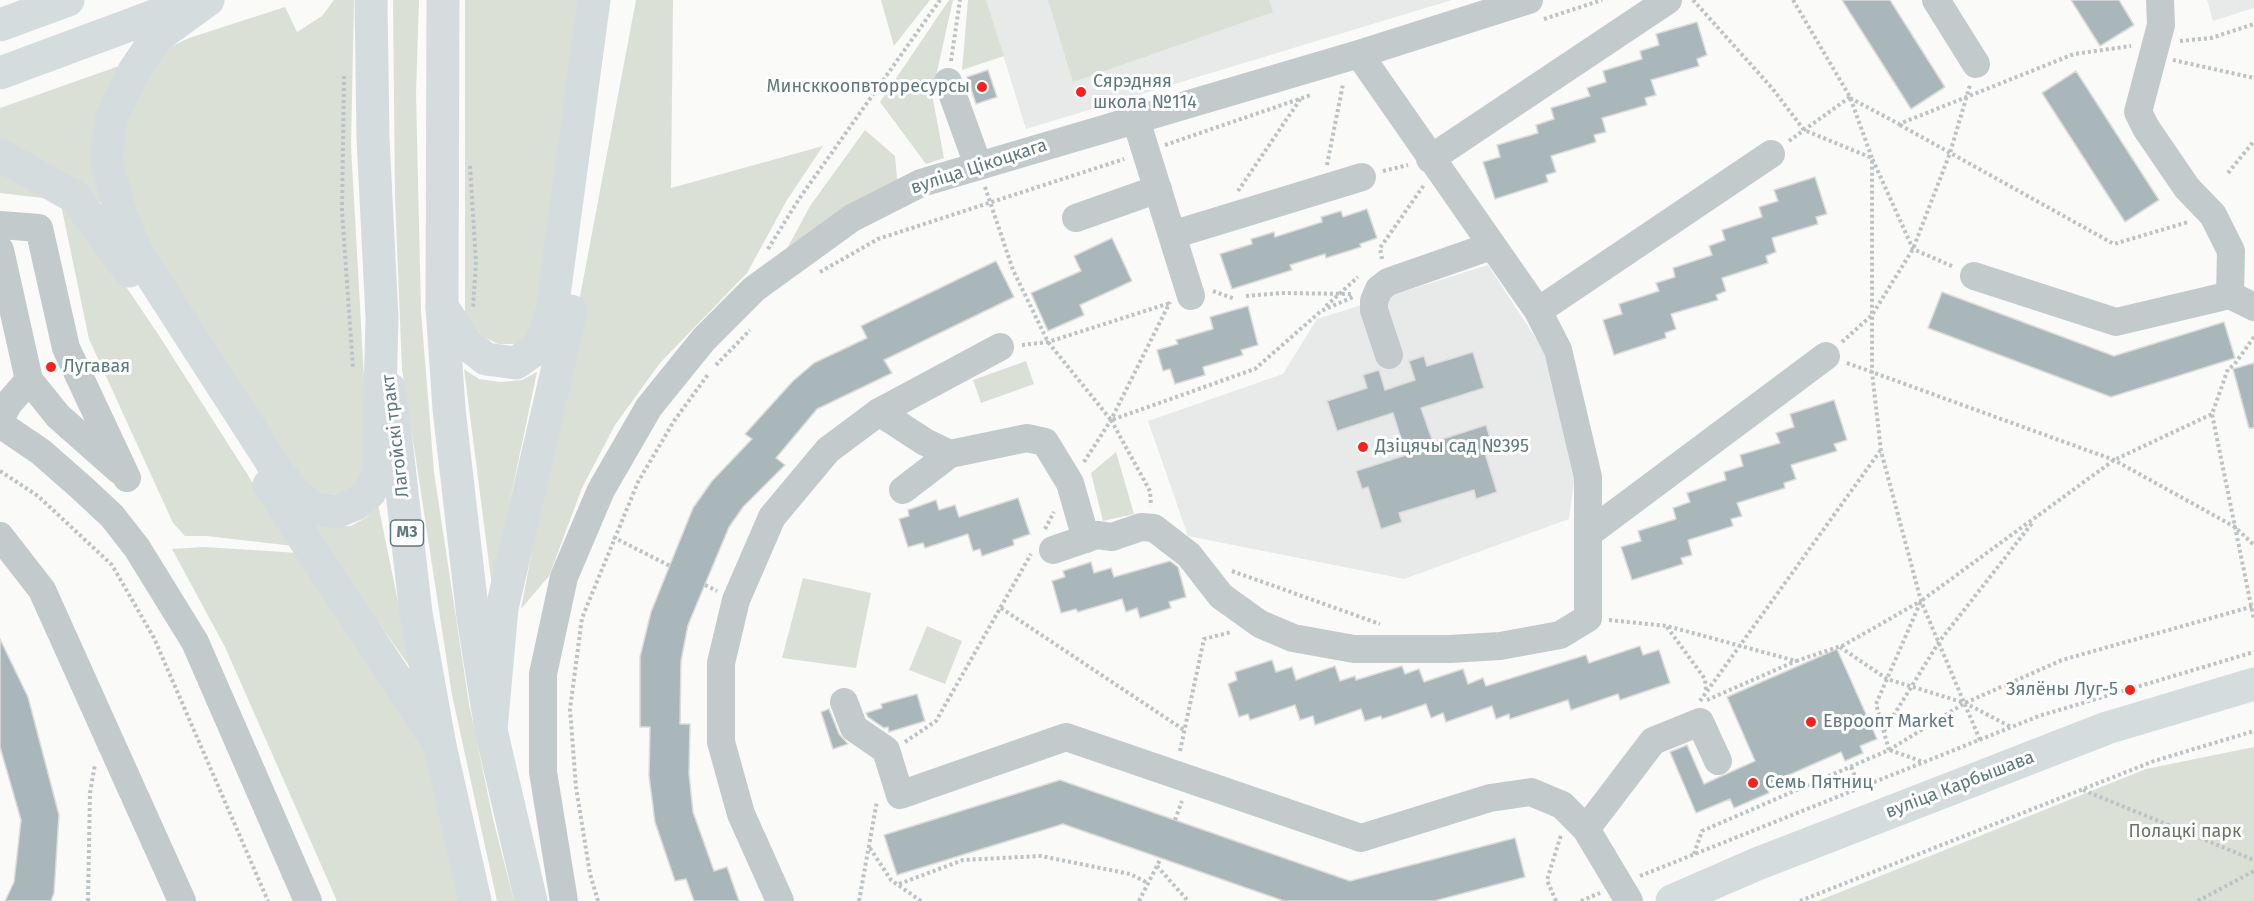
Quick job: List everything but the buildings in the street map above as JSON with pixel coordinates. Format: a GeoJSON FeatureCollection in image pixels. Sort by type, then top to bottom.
{"type":"FeatureCollection","features":[{"type":"Feature","properties":{"kind":"main road"},"geometry":{"type":"LineString","coordinates":[[0,25],[68,0]]}},
{"type":"Feature","properties":{"kind":"main road"},"geometry":{"type":"LineString","coordinates":[[0,73],[198,0]]}},
{"type":"Feature","properties":{"kind":"main road"},"geometry":{"type":"LineString","coordinates":[[208,0],[157,38],[134,71],[112,116],[106,159],[121,215],[137,252],[278,472],[298,497],[317,509],[336,512],[356,504],[370,492],[378,475],[382,318]]}},
{"type":"Feature","properties":{"kind":"main road","name":"Лагойскі тракт"},"geometry":{"type":"LineString","coordinates":[[371,0],[373,138],[382,318],[416,613],[440,746],[475,901]]}},
{"type":"Feature","properties":{"kind":"main road"},"geometry":{"type":"LineString","coordinates":[[442,0],[442,307],[449,409],[467,571],[491,730],[531,901]]}},
{"type":"Feature","properties":{"kind":"main road"},"geometry":{"type":"LineString","coordinates":[[442,307],[466,344],[486,359],[516,363],[540,346],[552,310],[594,0]]}},
{"type":"Feature","properties":{"kind":"main road"},"geometry":{"type":"LineString","coordinates":[[491,730],[502,608],[571,312],[615,0]]}},
{"type":"Feature","properties":{"kind":"main road"},"geometry":{"type":"LineString","coordinates":[[0,155],[75,197],[109,241],[440,746]]}},
{"type":"Feature","properties":{"kind":"main road","name":"вуліца Карбышава"},"geometry":{"type":"LineString","coordinates":[[1672,901],[1757,864],[2108,728],[2254,684]]}},
{"type":"Feature","properties":{"kind":"street"},"geometry":{"type":"LineString","coordinates":[[1433,163],[1668,0]]}},
{"type":"Feature","properties":{"kind":"street"},"geometry":{"type":"LineString","coordinates":[[1936,0],[1976,64]]}},
{"type":"Feature","properties":{"kind":"street"},"geometry":{"type":"LineString","coordinates":[[1974,276],[2116,322],[2242,301],[2232,251],[2212,215],[2187,188],[2146,128],[2138,112],[2161,25],[2160,0]]}},
{"type":"Feature","properties":{"kind":"street","name":"вуліца Цікоцкага"},"geometry":{"type":"LineString","coordinates":[[564,901],[543,772],[543,674],[564,577],[601,490],[649,407],[704,339],[754,289],[852,218],[921,183],[1136,120],[1366,64],[1534,10]]}},
{"type":"Feature","properties":{"kind":"street"},"geometry":{"type":"LineString","coordinates":[[1043,544],[1086,540],[1097,535],[1112,537],[1141,527],[1154,528],[1189,555],[1221,596],[1260,624],[1293,638],[1354,649],[1450,650],[1500,646],[1560,635],[1588,618],[1586,590],[1589,533],[1588,477],[1558,350],[1538,311],[1366,64]]}},
{"type":"Feature","properties":{"kind":"street"},"geometry":{"type":"LineString","coordinates":[[948,82],[978,165]]}},
{"type":"Feature","properties":{"kind":"street"},"geometry":{"type":"LineString","coordinates":[[1136,120],[1172,235],[1180,299]]}},
{"type":"Feature","properties":{"kind":"street"},"geometry":{"type":"LineString","coordinates":[[1538,311],[1771,154]]}},
{"type":"Feature","properties":{"kind":"street"},"geometry":{"type":"LineString","coordinates":[[1172,235],[1362,177]]}},
{"type":"Feature","properties":{"kind":"street"},"geometry":{"type":"LineString","coordinates":[[1076,218],[1158,189]]}},
{"type":"Feature","properties":{"kind":"street"},"geometry":{"type":"LineString","coordinates":[[0,225],[39,228],[66,348],[127,478],[58,416],[29,380],[0,250]]}},
{"type":"Feature","properties":{"kind":"street"},"geometry":{"type":"LineString","coordinates":[[1389,355],[1374,310],[1374,301],[1379,289],[1375,271],[1491,246]]}},
{"type":"Feature","properties":{"kind":"street"},"geometry":{"type":"LineString","coordinates":[[780,901],[741,814],[721,742],[721,663],[736,600],[772,517],[828,450],[879,412],[1000,347]]}},
{"type":"Feature","properties":{"kind":"street"},"geometry":{"type":"LineString","coordinates":[[1589,533],[1826,356]]}},
{"type":"Feature","properties":{"kind":"street"},"geometry":{"type":"LineString","coordinates":[[0,419],[9,403],[29,380]]}},
{"type":"Feature","properties":{"kind":"street"},"geometry":{"type":"LineString","coordinates":[[879,412],[925,442],[950,454]]}},
{"type":"Feature","properties":{"kind":"street"},"geometry":{"type":"LineString","coordinates":[[0,424],[41,452],[82,488],[112,516],[137,548],[195,642],[308,901]]}},
{"type":"Feature","properties":{"kind":"street"},"geometry":{"type":"LineString","coordinates":[[903,490],[950,454],[1027,438],[1045,442],[1070,483],[1086,540]]}},
{"type":"Feature","properties":{"kind":"street"},"geometry":{"type":"LineString","coordinates":[[0,536],[42,591],[182,901]]}},
{"type":"Feature","properties":{"kind":"street"},"geometry":{"type":"LineString","coordinates":[[844,702],[854,728],[886,750],[900,795],[1066,737],[1361,838],[1490,798],[1531,792],[1562,805],[1577,820],[1624,892]]}},
{"type":"Feature","properties":{"kind":"street"},"geometry":{"type":"LineString","coordinates":[[1577,820],[1653,741],[1700,722],[1718,761]]}},
{"type":"Feature","properties":{"kind":"path"},"geometry":{"type":"LineString","coordinates":[[766,251],[799,199],[940,0]]}},
{"type":"Feature","properties":{"kind":"path"},"geometry":{"type":"LineString","coordinates":[[948,82],[960,0]]}},
{"type":"Feature","properties":{"kind":"path"},"geometry":{"type":"LineString","coordinates":[[1534,10],[1602,0]]}},
{"type":"Feature","properties":{"kind":"path"},"geometry":{"type":"LineString","coordinates":[[1693,0],[1772,88],[1804,130],[1872,158]]}},
{"type":"Feature","properties":{"kind":"path"},"geometry":{"type":"LineString","coordinates":[[1793,0],[1850,97],[1872,158],[1913,249],[1974,276]]}},
{"type":"Feature","properties":{"kind":"path"},"geometry":{"type":"LineString","coordinates":[[1899,124],[2074,54],[2154,49],[2211,38],[2254,24]]}},
{"type":"Feature","properties":{"kind":"path"},"geometry":{"type":"LineString","coordinates":[[2154,49],[2254,78]]}},
{"type":"Feature","properties":{"kind":"path"},"geometry":{"type":"LineString","coordinates":[[1333,87],[1344,84],[1366,64]]}},
{"type":"Feature","properties":{"kind":"path"},"geometry":{"type":"LineString","coordinates":[[1976,64],[1950,153],[1913,249],[1872,315],[1826,356],[2114,460],[2235,527],[2254,545]]}},
{"type":"Feature","properties":{"kind":"path"},"geometry":{"type":"LineString","coordinates":[[344,70],[342,211],[354,378]]}},
{"type":"Feature","properties":{"kind":"path"},"geometry":{"type":"LineString","coordinates":[[1323,189],[1344,84]]}},
{"type":"Feature","properties":{"kind":"path"},"geometry":{"type":"LineString","coordinates":[[810,278],[878,238],[991,204],[1322,91]]}},
{"type":"Feature","properties":{"kind":"path"},"geometry":{"type":"LineString","coordinates":[[1771,154],[1850,97]]}},
{"type":"Feature","properties":{"kind":"path"},"geometry":{"type":"LineString","coordinates":[[1850,97],[2114,244],[2212,215]]}},
{"type":"Feature","properties":{"kind":"path"},"geometry":{"type":"LineString","coordinates":[[1217,221],[1301,98]]}},
{"type":"Feature","properties":{"kind":"path"},"geometry":{"type":"LineString","coordinates":[[2228,173],[2254,141]]}},
{"type":"Feature","properties":{"kind":"path"},"geometry":{"type":"LineString","coordinates":[[1872,158],[1872,372],[1881,451],[1921,601],[1980,740]]}},
{"type":"Feature","properties":{"kind":"path"},"geometry":{"type":"LineString","coordinates":[[1362,177],[1433,163]]}},
{"type":"Feature","properties":{"kind":"path"},"geometry":{"type":"LineString","coordinates":[[1111,420],[1255,369],[1341,294],[1375,271],[1381,253],[1380,248],[1433,163]]}},
{"type":"Feature","properties":{"kind":"path"},"geometry":{"type":"LineString","coordinates":[[978,165],[1013,270],[1048,342],[1111,420],[1150,491],[1154,528]]}},
{"type":"Feature","properties":{"kind":"path"},"geometry":{"type":"LineString","coordinates":[[1375,271],[1381,253]]}},
{"type":"Feature","properties":{"kind":"path"},"geometry":{"type":"LineString","coordinates":[[1246,296],[1282,293],[1359,295],[1321,311]]}},
{"type":"Feature","properties":{"kind":"path"},"geometry":{"type":"LineString","coordinates":[[1000,347],[1048,342],[1180,299]]}},
{"type":"Feature","properties":{"kind":"path"},"geometry":{"type":"LineString","coordinates":[[886,750],[901,745],[936,721],[1001,608],[1043,544],[1070,483],[1111,420],[1180,299]]}},
{"type":"Feature","properties":{"kind":"path"},"geometry":{"type":"LineString","coordinates":[[598,901],[590,874],[576,787],[570,709],[582,618],[613,537],[638,482],[674,422],[713,368],[751,329]]}},
{"type":"Feature","properties":{"kind":"path"},"geometry":{"type":"LineString","coordinates":[[2254,337],[2234,365],[2228,369],[2212,414],[2254,620]]}},
{"type":"Feature","properties":{"kind":"path"},"geometry":{"type":"LineString","coordinates":[[1881,451],[1738,645],[1698,704],[1796,661],[1839,646],[1921,601],[2114,460],[2212,414]]}},
{"type":"Feature","properties":{"kind":"path"},"geometry":{"type":"LineString","coordinates":[[0,471],[38,496],[112,565],[154,638],[268,901]]}},
{"type":"Feature","properties":{"kind":"path"},"geometry":{"type":"LineString","coordinates":[[1884,731],[1939,642],[2037,518]]}},
{"type":"Feature","properties":{"kind":"path"},"geometry":{"type":"LineString","coordinates":[[613,537],[670,566]]}},
{"type":"Feature","properties":{"kind":"path"},"geometry":{"type":"LineString","coordinates":[[1189,555],[1385,626]]}},
{"type":"Feature","properties":{"kind":"path"},"geometry":{"type":"LineString","coordinates":[[1890,750],[1876,704],[1921,601]]}},
{"type":"Feature","properties":{"kind":"path"},"geometry":{"type":"LineString","coordinates":[[1694,854],[1702,831],[1890,750],[1965,703],[2062,660],[2252,607]]}},
{"type":"Feature","properties":{"kind":"path"},"geometry":{"type":"LineString","coordinates":[[1001,608],[1184,730]]}},
{"type":"Feature","properties":{"kind":"path"},"geometry":{"type":"LineString","coordinates":[[1588,618],[1667,626],[1796,661]]}},
{"type":"Feature","properties":{"kind":"path"},"geometry":{"type":"LineString","coordinates":[[1175,820],[1189,780],[1180,748],[1204,639],[1260,624]]}},
{"type":"Feature","properties":{"kind":"path"},"geometry":{"type":"LineString","coordinates":[[1667,626],[1705,679],[1706,692]]}},
{"type":"Feature","properties":{"kind":"path"},"geometry":{"type":"LineString","coordinates":[[1839,646],[1887,679],[1965,703],[2012,727]]}},
{"type":"Feature","properties":{"kind":"path"},"geometry":{"type":"LineString","coordinates":[[1581,901],[1624,892],[1694,854],[2039,716],[2254,652]]}},
{"type":"Feature","properties":{"kind":"path"},"geometry":{"type":"LineString","coordinates":[[88,901],[90,793],[102,724]]}},
{"type":"Feature","properties":{"kind":"path"},"geometry":{"type":"LineString","coordinates":[[1800,901],[2154,760],[2254,731]]}},
{"type":"Feature","properties":{"kind":"path"},"geometry":{"type":"LineString","coordinates":[[1890,750],[1924,762]]}},
{"type":"Feature","properties":{"kind":"path"},"geometry":{"type":"LineString","coordinates":[[1851,767],[1860,788]]}},
{"type":"Feature","properties":{"kind":"path"},"geometry":{"type":"LineString","coordinates":[[2082,789],[2254,860]]}},
{"type":"Feature","properties":{"kind":"path"},"geometry":{"type":"LineString","coordinates":[[860,901],[878,793]]}},
{"type":"Feature","properties":{"kind":"path"},"geometry":{"type":"LineString","coordinates":[[1556,901],[1547,880],[1577,820]]}},
{"type":"Feature","properties":{"kind":"path"},"geometry":{"type":"LineString","coordinates":[[869,848],[891,880],[921,901]]}},
{"type":"Feature","properties":{"kind":"path"},"geometry":{"type":"LineString","coordinates":[[899,884],[963,860],[1041,856],[1130,874],[1148,883]]}},
{"type":"Feature","properties":{"kind":"path"},"geometry":{"type":"LineString","coordinates":[[1139,901],[1161,858]]}},
{"type":"Feature","properties":{"kind":"path"},"geometry":{"type":"LineString","coordinates":[[1157,866],[1188,901]]}},
{"type":"Feature","properties":{"kind":"path"},"geometry":{"type":"LineString","coordinates":[[2198,901],[2254,871]]}},
{"type":"Feature","properties":{"kind":"shaded area","name":"Сярэдняя школа №114"},"geometry":{"type":"Polygon","coordinates":[[[986,0],[1452,0],[1026,129],[986,0]]]}},
{"type":"Feature","properties":{"kind":"shaded area"},"geometry":{"type":"Polygon","coordinates":[[[2207,0],[2254,0],[2254,8],[2213,21],[2207,0]]]}},
{"type":"Feature","properties":{"kind":"shaded area","name":"Дзіцячы сад №395"},"geometry":{"type":"Polygon","coordinates":[[[1488,265],[1546,354],[1575,474],[1569,519],[1404,579],[1188,536],[1148,421],[1283,374],[1317,319],[1488,265]]]}},
{"type":"Feature","properties":{"kind":"green space"},"geometry":{"type":"Polygon","coordinates":[[[334,0],[354,0],[351,146],[369,467],[359,484],[346,492],[329,496],[317,495],[290,469],[149,254],[115,151],[123,113],[168,48],[189,38],[285,7],[297,32],[322,16],[334,0]]]}},
{"type":"Feature","properties":{"kind":"green space"},"geometry":{"type":"Polygon","coordinates":[[[393,0],[419,0],[416,94],[421,311],[434,472],[469,704],[493,819],[514,901],[497,901],[452,695],[402,369],[395,199],[393,0]]]}},
{"type":"Feature","properties":{"kind":"green space"},"geometry":{"type":"Polygon","coordinates":[[[465,0],[579,0],[578,55],[531,336],[517,344],[498,344],[482,336],[465,314],[465,0]]]}},
{"type":"Feature","properties":{"kind":"green space"},"geometry":{"type":"Polygon","coordinates":[[[636,0],[673,0],[671,188],[823,146],[787,200],[747,273],[660,363],[615,425],[582,488],[549,576],[521,609],[636,0]]]}},
{"type":"Feature","properties":{"kind":"green space"},"geometry":{"type":"Polygon","coordinates":[[[881,0],[930,0],[894,46],[881,0]]]}},
{"type":"Feature","properties":{"kind":"green space"},"geometry":{"type":"Polygon","coordinates":[[[949,0],[953,0],[932,94],[944,158],[926,164],[880,102],[949,0]]]}},
{"type":"Feature","properties":{"kind":"green space"},"geometry":{"type":"Polygon","coordinates":[[[968,0],[986,0],[1004,56],[962,70],[968,0]]]}},
{"type":"Feature","properties":{"kind":"green space"},"geometry":{"type":"Polygon","coordinates":[[[1048,0],[1269,0],[1273,12],[1073,82],[1048,0]]]}},
{"type":"Feature","properties":{"kind":"green space"},"geometry":{"type":"Polygon","coordinates":[[[122,65],[104,201],[97,204],[0,142],[0,108],[122,65]]]}},
{"type":"Feature","properties":{"kind":"green space"},"geometry":{"type":"Polygon","coordinates":[[[865,130],[895,156],[898,188],[782,258],[810,206],[865,130]]]}},
{"type":"Feature","properties":{"kind":"green space"},"geometry":{"type":"Polygon","coordinates":[[[0,160],[66,198],[158,334],[293,546],[207,536],[185,536],[173,523],[89,339],[60,200],[0,193],[0,160]]]}},
{"type":"Feature","properties":{"kind":"green space"},"geometry":{"type":"Polygon","coordinates":[[[1026,361],[1034,384],[981,403],[973,380],[1026,361]]]}},
{"type":"Feature","properties":{"kind":"green space"},"geometry":{"type":"Polygon","coordinates":[[[464,369],[479,379],[501,382],[522,380],[537,372],[492,587],[464,369]]]}},
{"type":"Feature","properties":{"kind":"green space"},"geometry":{"type":"Polygon","coordinates":[[[1116,452],[1134,514],[1103,521],[1091,473],[1116,452]]]}},
{"type":"Feature","properties":{"kind":"green space"},"geometry":{"type":"Polygon","coordinates":[[[378,504],[412,670],[307,521],[329,527],[351,526],[367,517],[378,504]]]}},
{"type":"Feature","properties":{"kind":"green space"},"geometry":{"type":"Polygon","coordinates":[[[205,547],[299,553],[428,757],[459,901],[337,901],[225,647],[172,549],[205,547]]]}},
{"type":"Feature","properties":{"kind":"green space"},"geometry":{"type":"Polygon","coordinates":[[[803,578],[871,593],[856,668],[782,658],[803,578]]]}},
{"type":"Feature","properties":{"kind":"green space"},"geometry":{"type":"Polygon","coordinates":[[[927,626],[962,641],[945,684],[909,670],[927,626]]]}},
{"type":"Feature","properties":{"kind":"green space","name":"Полацкі парк"},"geometry":{"type":"Polygon","coordinates":[[[2254,747],[2254,901],[1818,901],[2146,769],[2254,747]]]}},
{"type":"Feature","properties":{"kind":"place","name":"Минсккоопвторресурсы"},"geometry":{"type":"Point","coordinates":[982,87]}},
{"type":"Feature","properties":{"kind":"place","name":"Сярэдняя школа №114"},"geometry":{"type":"Point","coordinates":[1081,92]}},
{"type":"Feature","properties":{"kind":"place","name":"Лугавая"},"geometry":{"type":"Point","coordinates":[51,367]}},
{"type":"Feature","properties":{"kind":"place","name":"Дзіцячы сад №395"},"geometry":{"type":"Point","coordinates":[1363,447]}},
{"type":"Feature","properties":{"kind":"place","name":"Зялёны Луг-5"},"geometry":{"type":"Point","coordinates":[2130,690]}},
{"type":"Feature","properties":{"kind":"place","name":"Евроопт Market"},"geometry":{"type":"Point","coordinates":[1811,722]}},
{"type":"Feature","properties":{"kind":"place","name":"Семь Пятниц"},"geometry":{"type":"Point","coordinates":[1753,783]}}]}
